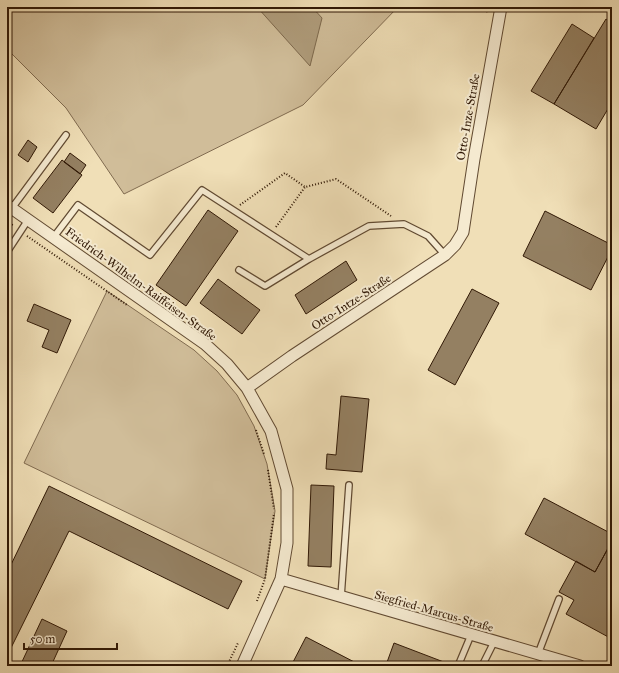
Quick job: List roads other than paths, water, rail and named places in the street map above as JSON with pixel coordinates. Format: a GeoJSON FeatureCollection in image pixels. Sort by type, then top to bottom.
{"type":"FeatureCollection","features":[{"type":"Feature","properties":{"kind":"street","name":"Otto-Inze-Straße"},"geometry":{"type":"LineString","coordinates":[[463,232],[474,159],[501,11]]}},
{"type":"Feature","properties":{"kind":"street","name":"Friedrich-Wilhelm-Raiffeisen-Straße"},"geometry":{"type":"LineString","coordinates":[[9,206],[205,344],[227,364],[247,388],[271,432],[287,489],[287,543],[281,579],[242,666]]}},
{"type":"Feature","properties":{"kind":"street","name":"Otto-Intze-Straße"},"geometry":{"type":"LineString","coordinates":[[247,388],[292,356],[445,255],[455,245],[463,232]]}},
{"type":"Feature","properties":{"kind":"street","name":"Siegfried-Marcus-Straße"},"geometry":{"type":"LineString","coordinates":[[281,579],[580,666]]}},
{"type":"Feature","properties":{"kind":"lane"},"geometry":{"type":"LineString","coordinates":[[9,206],[66,135]]}},
{"type":"Feature","properties":{"kind":"lane"},"geometry":{"type":"LineString","coordinates":[[54,238],[78,205],[150,255],[202,190],[309,259]]}},
{"type":"Feature","properties":{"kind":"lane"},"geometry":{"type":"LineString","coordinates":[[7,252],[28,220]]}},
{"type":"Feature","properties":{"kind":"lane"},"geometry":{"type":"LineString","coordinates":[[239,270],[265,286],[309,259],[369,226],[404,224],[428,236],[445,255]]}},
{"type":"Feature","properties":{"kind":"lane"},"geometry":{"type":"LineString","coordinates":[[341,597],[349,485]]}},
{"type":"Feature","properties":{"kind":"lane"},"geometry":{"type":"LineString","coordinates":[[538,654],[560,599]]}},
{"type":"Feature","properties":{"kind":"lane"},"geometry":{"type":"LineString","coordinates":[[458,666],[471,635]]}},
{"type":"Feature","properties":{"kind":"lane"},"geometry":{"type":"LineString","coordinates":[[482,666],[494,642]]}}]}
